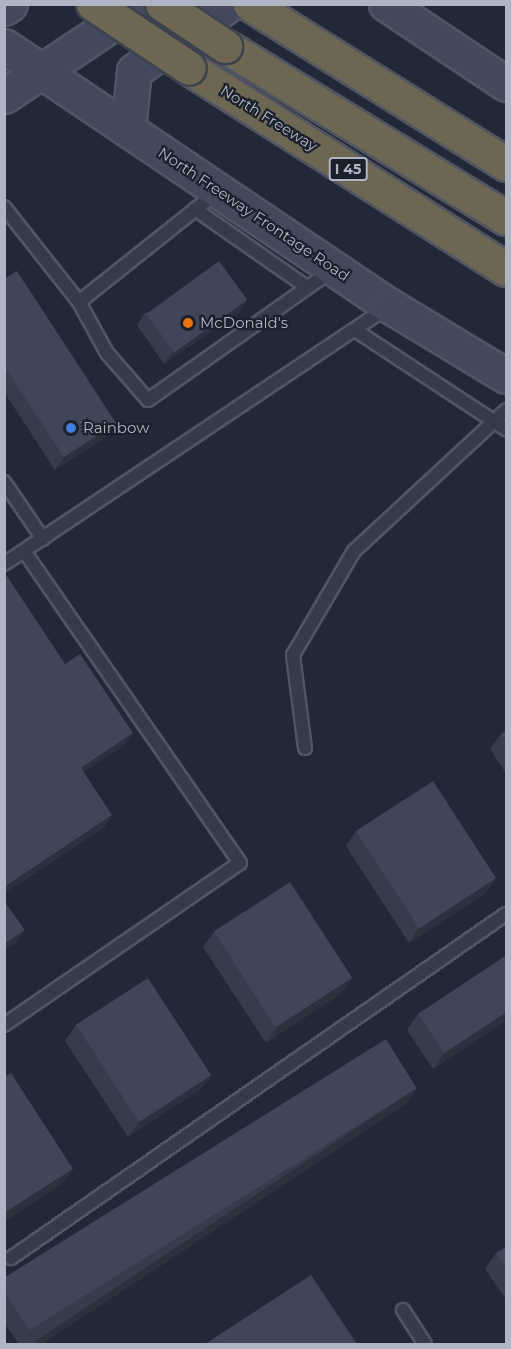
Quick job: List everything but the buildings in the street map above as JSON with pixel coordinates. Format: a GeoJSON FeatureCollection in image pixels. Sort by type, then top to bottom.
{"type":"FeatureCollection","features":[{"type":"Feature","properties":{"kind":"highway","name":"North Freeway"},"geometry":{"type":"LineString","coordinates":[[93,4],[189,68],[507,269]]}},
{"type":"Feature","properties":{"kind":"highway","name":"I 45"},"geometry":{"type":"LineString","coordinates":[[162,4],[225,46],[507,218]]}},
{"type":"Feature","properties":{"kind":"highway"},"geometry":{"type":"LineString","coordinates":[[260,11],[507,164]]}},
{"type":"Feature","properties":{"kind":"main road"},"geometry":{"type":"LineString","coordinates":[[4,9],[10,4]]}},
{"type":"Feature","properties":{"kind":"main road"},"geometry":{"type":"LineString","coordinates":[[4,96],[142,4]]}},
{"type":"Feature","properties":{"kind":"main road"},"geometry":{"type":"LineString","coordinates":[[128,129],[134,71],[229,4]]}},
{"type":"Feature","properties":{"kind":"main road"},"geometry":{"type":"LineString","coordinates":[[386,4],[507,84]]}},
{"type":"Feature","properties":{"kind":"main road","name":"North Freeway Frontage Road"},"geometry":{"type":"LineString","coordinates":[[4,46],[128,129],[207,200],[334,268],[390,306],[507,376]]}},
{"type":"Feature","properties":{"kind":"lane"},"geometry":{"type":"LineString","coordinates":[[79,302],[207,200],[307,287]]}},
{"type":"Feature","properties":{"kind":"lane"},"geometry":{"type":"LineString","coordinates":[[4,207],[79,302],[107,352],[148,400],[334,268]]}},
{"type":"Feature","properties":{"kind":"lane"},"geometry":{"type":"LineString","coordinates":[[4,564],[390,306]]}},
{"type":"Feature","properties":{"kind":"lane"},"geometry":{"type":"LineString","coordinates":[[355,330],[502,426]]}},
{"type":"Feature","properties":{"kind":"lane"},"geometry":{"type":"LineString","coordinates":[[305,748],[293,655],[354,551],[502,426],[507,410]]}},
{"type":"Feature","properties":{"kind":"lane"},"geometry":{"type":"LineString","coordinates":[[4,482],[43,538]]}},
{"type":"Feature","properties":{"kind":"lane"},"geometry":{"type":"LineString","coordinates":[[4,1025],[240,863],[24,551]]}},
{"type":"Feature","properties":{"kind":"lane"},"geometry":{"type":"LineString","coordinates":[[11,1258],[507,914]]}},
{"type":"Feature","properties":{"kind":"lane"},"geometry":{"type":"LineString","coordinates":[[403,1310],[425,1344]]}},
{"type":"Feature","properties":{"kind":"place","name":"McDonald's"},"geometry":{"type":"Point","coordinates":[188,323]}},
{"type":"Feature","properties":{"kind":"place","name":"Rainbow"},"geometry":{"type":"Point","coordinates":[71,428]}}]}
